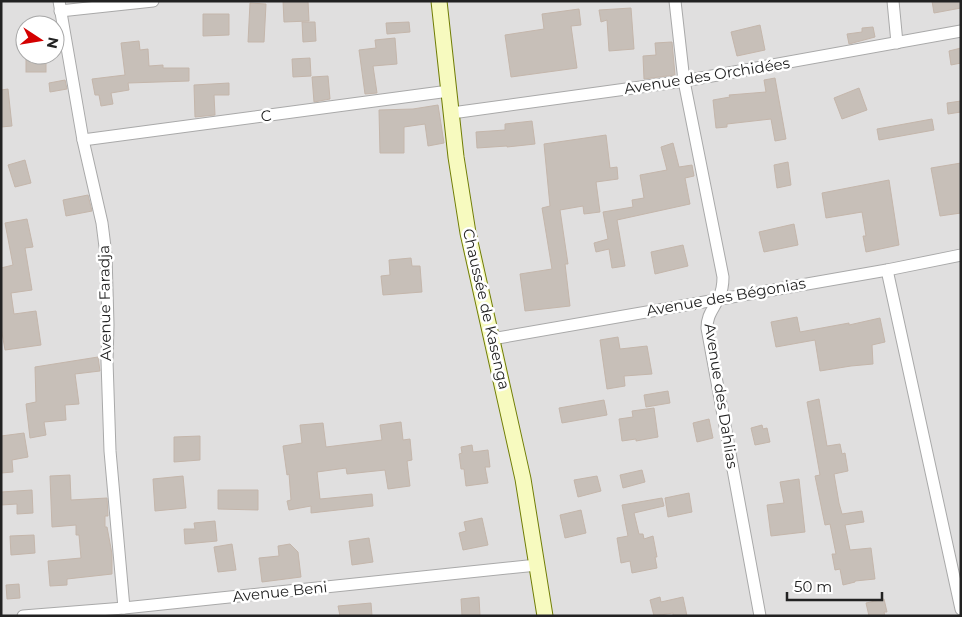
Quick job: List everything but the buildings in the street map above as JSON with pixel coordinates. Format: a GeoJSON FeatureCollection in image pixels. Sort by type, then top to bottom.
{"type":"FeatureCollection","features":[{"type":"Feature","properties":{"kind":"main road","name":"Chaussée de Kasenga"},"geometry":{"type":"LineString","coordinates":[[439,1],[468,233],[523,479],[545,616]]}},
{"type":"Feature","properties":{"kind":"street"},"geometry":{"type":"LineString","coordinates":[[60,6],[153,1]]}},
{"type":"Feature","properties":{"kind":"street","name":"Avenue des Dahlias"},"geometry":{"type":"LineString","coordinates":[[675,1],[684,81],[723,277],[719,298],[708,316],[707,328],[760,616]]}},
{"type":"Feature","properties":{"kind":"street"},"geometry":{"type":"LineString","coordinates":[[894,1],[897,44]]}},
{"type":"Feature","properties":{"kind":"street","name":"Avenue Faradja"},"geometry":{"type":"LineString","coordinates":[[60,6],[83,140],[102,224],[106,255],[110,450],[124,608]]}},
{"type":"Feature","properties":{"kind":"street","name":"Avenue des Orchidées"},"geometry":{"type":"LineString","coordinates":[[452,113],[684,81],[961,31]]}},
{"type":"Feature","properties":{"kind":"street","name":"C"},"geometry":{"type":"LineString","coordinates":[[83,140],[449,91]]}},
{"type":"Feature","properties":{"kind":"street","name":"Avenue des Bégonias"},"geometry":{"type":"LineString","coordinates":[[492,339],[886,270],[961,255]]}},
{"type":"Feature","properties":{"kind":"street"},"geometry":{"type":"LineString","coordinates":[[886,270],[961,609]]}},
{"type":"Feature","properties":{"kind":"street","name":"Avenue Beni"},"geometry":{"type":"LineString","coordinates":[[23,616],[124,608],[537,565]]}},
{"type":"Feature","properties":{"kind":"shaded area"},"geometry":{"type":"Polygon","coordinates":[[[1,1],[961,1],[961,616],[1,616],[1,1]]]}}]}
